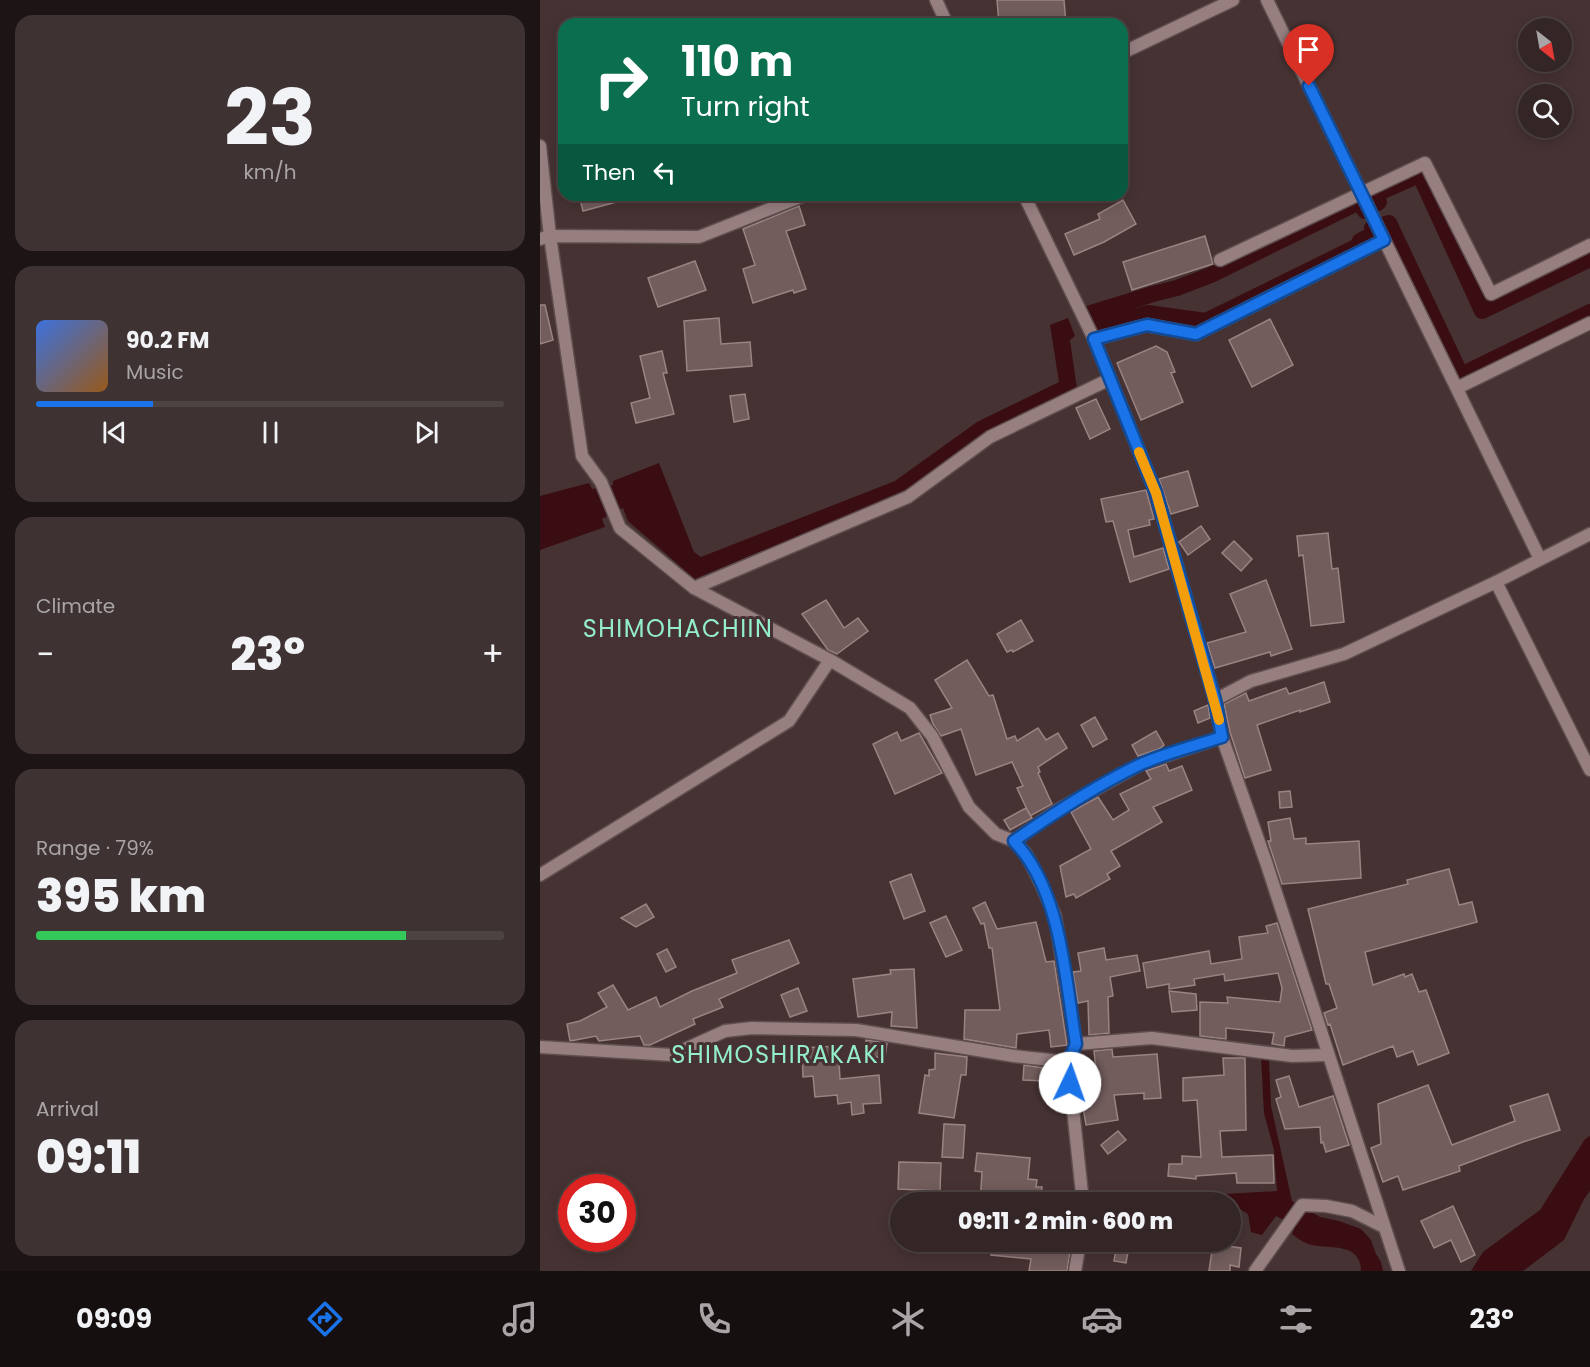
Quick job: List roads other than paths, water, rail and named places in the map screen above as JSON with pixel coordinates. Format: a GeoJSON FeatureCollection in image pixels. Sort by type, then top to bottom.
{"type":"FeatureCollection","features":[{"type":"Feature","properties":{"kind":"street"},"geometry":{"type":"LineString","coordinates":[[936,0],[944,18]]}},
{"type":"Feature","properties":{"kind":"street"},"geometry":{"type":"LineString","coordinates":[[1128,50],[1233,0]]}},
{"type":"Feature","properties":{"kind":"street"},"geometry":{"type":"LineString","coordinates":[[1267,0],[1367,190],[1367,205],[1540,559]]}},
{"type":"Feature","properties":{"kind":"street"},"geometry":{"type":"LineString","coordinates":[[540,146],[545,237],[582,456],[601,482],[620,528],[694,588],[830,660],[910,708],[932,736],[969,807],[996,834],[1014,841],[1026,854],[1054,916],[1076,1044],[1068,1062],[1082,1192]]}},
{"type":"Feature","properties":{"kind":"street"},"geometry":{"type":"LineString","coordinates":[[1220,260],[1425,163],[1491,294],[1590,245]]}},
{"type":"Feature","properties":{"kind":"street"},"geometry":{"type":"LineString","coordinates":[[545,237],[699,237],[790,201]]}},
{"type":"Feature","properties":{"kind":"street"},"geometry":{"type":"LineString","coordinates":[[1027,201],[1094,339],[1156,493],[1215,700],[1222,737],[1266,862],[1399,1271]]}},
{"type":"Feature","properties":{"kind":"street"},"geometry":{"type":"LineString","coordinates":[[1094,339],[1147,325],[1196,334],[1382,235]]}},
{"type":"Feature","properties":{"kind":"street"},"geometry":{"type":"LineString","coordinates":[[1457,388],[1590,323]]}},
{"type":"Feature","properties":{"kind":"street"},"geometry":{"type":"LineString","coordinates":[[694,588],[908,497],[990,437],[1110,379]]}},
{"type":"Feature","properties":{"kind":"street"},"geometry":{"type":"LineString","coordinates":[[1215,700],[1251,681],[1344,654],[1496,582],[1590,534]]}},
{"type":"Feature","properties":{"kind":"street"},"geometry":{"type":"LineString","coordinates":[[1496,582],[1590,770]]}},
{"type":"Feature","properties":{"kind":"street"},"geometry":{"type":"LineString","coordinates":[[540,875],[789,721],[830,660]]}},
{"type":"Feature","properties":{"kind":"street"},"geometry":{"type":"LineString","coordinates":[[1014,841],[1056,811],[1141,764],[1222,737]]}},
{"type":"Feature","properties":{"kind":"street"},"geometry":{"type":"LineString","coordinates":[[540,1047],[672,1055],[724,1031],[752,1028],[856,1030],[1014,1056],[1068,1062]]}},
{"type":"Feature","properties":{"kind":"street"},"geometry":{"type":"LineString","coordinates":[[1076,1044],[1152,1038],[1292,1056],[1327,1055]]}},
{"type":"Feature","properties":{"kind":"street"},"geometry":{"type":"LineString","coordinates":[[1255,1271],[1302,1205],[1326,1206],[1352,1211],[1384,1227]]}},
{"type":"Feature","properties":{"kind":"street"},"geometry":{"type":"LineString","coordinates":[[1075,1271],[1078,1252]]}},
{"type":"Feature","properties":{"kind":"waterway"},"geometry":{"type":"LineString","coordinates":[[1590,259],[1482,311],[1421,178],[1415,177],[1374,195],[1379,202],[1365,211],[1359,202],[1211,275],[1177,288],[1088,314],[1093,328],[1148,313],[1206,321],[1360,245],[1360,241],[1374,234],[1372,228],[1389,223],[1461,375],[1590,312]]}},
{"type":"Feature","properties":{"kind":"district","name":"SHIMOHACHIIN"},"geometry":{"type":"Point","coordinates":[678,629]}},
{"type":"Feature","properties":{"kind":"district","name":"SHIMOSHIRAKAKI"},"geometry":{"type":"Point","coordinates":[779,1055]}}]}
